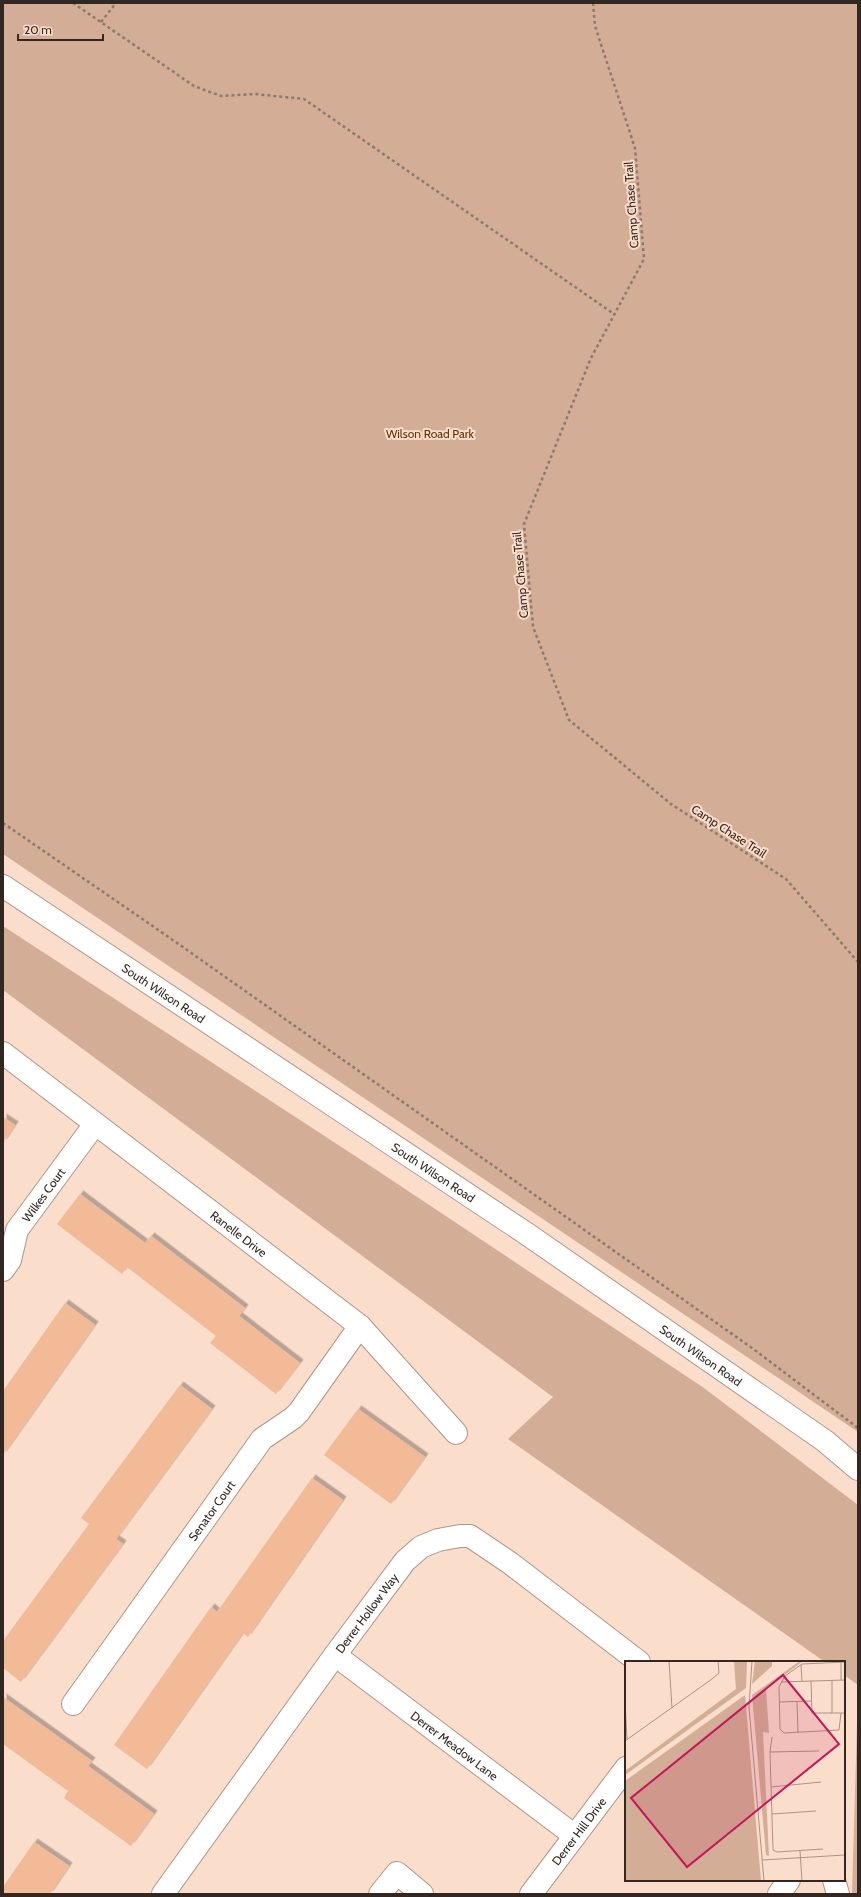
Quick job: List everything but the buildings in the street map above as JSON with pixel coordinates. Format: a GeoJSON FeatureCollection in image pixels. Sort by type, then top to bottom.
{"type":"FeatureCollection","features":[{"type":"Feature","properties":{"kind":"street","name":"South Wilson Road"},"geometry":{"type":"LineString","coordinates":[[3,886],[520,1230],[825,1441],[858,1469]]}},
{"type":"Feature","properties":{"kind":"street","name":"Ranelle Drive"},"geometry":{"type":"LineString","coordinates":[[3,1053],[360,1326],[456,1433]]}},
{"type":"Feature","properties":{"kind":"street","name":"Wilkes Court"},"geometry":{"type":"LineString","coordinates":[[3,1270],[10,1260],[18,1230],[95,1124]]}},
{"type":"Feature","properties":{"kind":"street","name":"Senator Court"},"geometry":{"type":"LineString","coordinates":[[73,1704],[262,1439],[293,1418],[299,1412],[360,1326]]}},
{"type":"Feature","properties":{"kind":"street","name":"Derrer Hollow Way"},"geometry":{"type":"LineString","coordinates":[[164,1894],[335,1655],[405,1561],[421,1547],[438,1540],[460,1536],[470,1536],[510,1563],[638,1661]]}},
{"type":"Feature","properties":{"kind":"street","name":"Derrer Meadow Lane"},"geometry":{"type":"LineString","coordinates":[[335,1655],[575,1836]]}},
{"type":"Feature","properties":{"kind":"street","name":"Derrer Hill Drive"},"geometry":{"type":"LineString","coordinates":[[531,1894],[625,1769]]}},
{"type":"Feature","properties":{"kind":"street"},"geometry":{"type":"LineString","coordinates":[[380,1894],[397,1874],[422,1894]]}},
{"type":"Feature","properties":{"kind":"street"},"geometry":{"type":"LineString","coordinates":[[779,1894],[788,1881]]}},
{"type":"Feature","properties":{"kind":"street"},"geometry":{"type":"LineString","coordinates":[[834,1881],[838,1894]]}},
{"type":"Feature","properties":{"kind":"path"},"geometry":{"type":"LineString","coordinates":[[74,3],[194,86],[221,96],[255,94],[304,98],[614,314]]}},
{"type":"Feature","properties":{"kind":"path"},"geometry":{"type":"LineString","coordinates":[[102,23],[116,3]]}},
{"type":"Feature","properties":{"kind":"path","name":"Camp Chase Trail"},"geometry":{"type":"LineString","coordinates":[[593,3],[595,26],[635,148],[644,259],[591,358],[524,524],[533,627],[569,720],[671,804],[786,879],[858,962]]}},
{"type":"Feature","properties":{"kind":"path"},"geometry":{"type":"LineString","coordinates":[[3,823],[170,938],[752,1348],[858,1428]]}},
{"type":"Feature","properties":{"kind":"green space","name":"Wilson Road Park"},"geometry":{"type":"Polygon","coordinates":[[[3,3],[858,3],[858,1432],[3,854],[3,3]]]}},
{"type":"Feature","properties":{"kind":"green space"},"geometry":{"type":"Polygon","coordinates":[[[3,926],[369,1165],[704,1388],[858,1505],[858,1685],[845,1676],[845,1661],[824,1661],[508,1439],[553,1397],[3,990],[3,926]]]}},
{"type":"Feature","properties":{"kind":"green space"},"geometry":{"type":"Polygon","coordinates":[[[858,1690],[858,1894],[852,1894],[858,1690]]]}}]}
